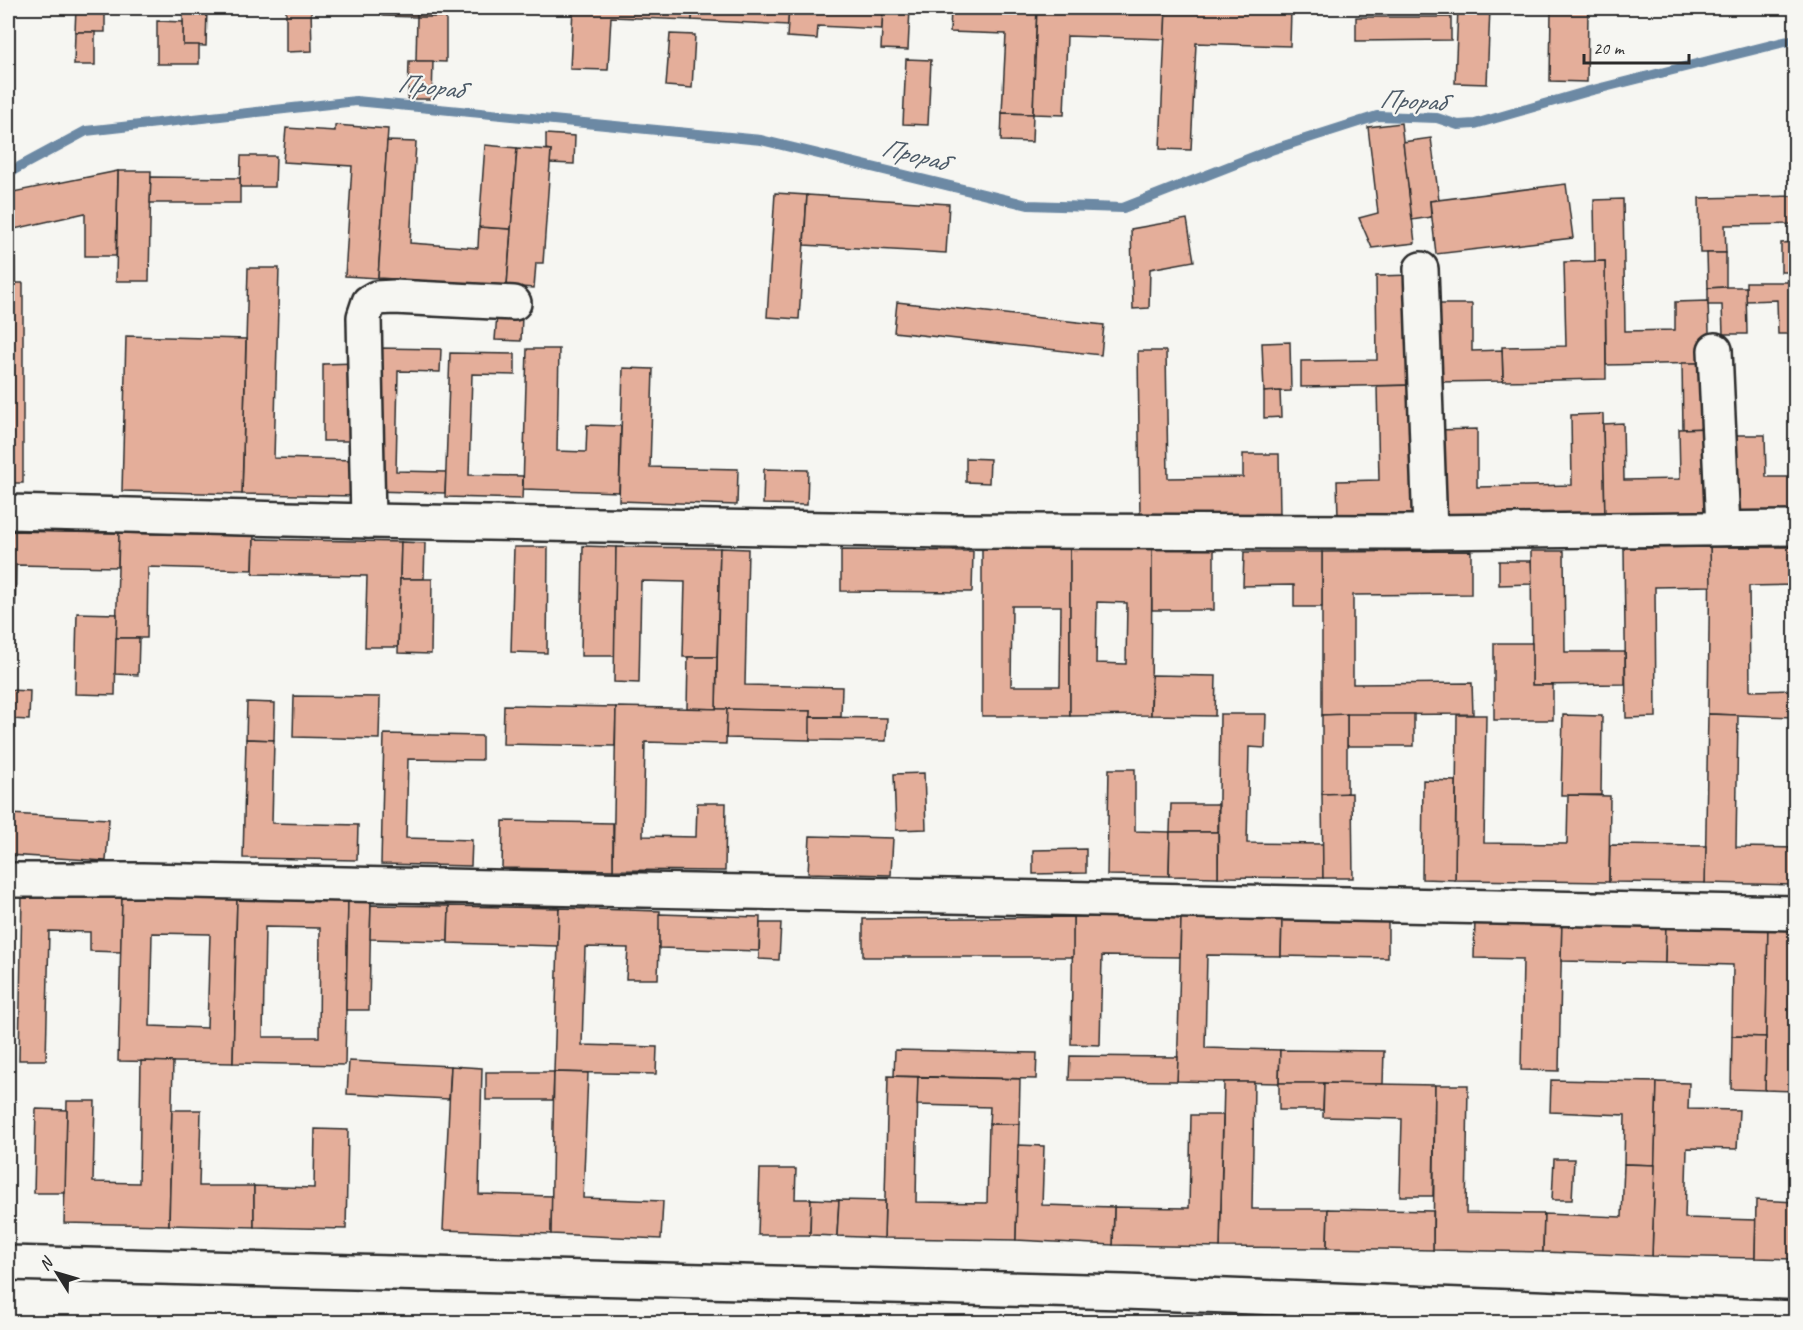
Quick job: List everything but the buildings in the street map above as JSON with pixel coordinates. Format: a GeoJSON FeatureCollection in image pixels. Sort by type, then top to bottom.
{"type":"FeatureCollection","features":[{"type":"Feature","properties":{"kind":"street"},"geometry":{"type":"LineString","coordinates":[[1421,269],[1430,532]]}},
{"type":"Feature","properties":{"kind":"street"},"geometry":{"type":"LineString","coordinates":[[368,521],[364,317],[369,302],[376,298],[394,297],[514,303]]}},
{"type":"Feature","properties":{"kind":"street"},"geometry":{"type":"LineString","coordinates":[[1715,350],[1723,528]]}},
{"type":"Feature","properties":{"kind":"street"},"geometry":{"type":"LineString","coordinates":[[8,512],[950,531],[1430,532],[1796,528]]}},
{"type":"Feature","properties":{"kind":"street"},"geometry":{"type":"LineString","coordinates":[[8,880],[142,880],[1796,914]]}},
{"type":"Feature","properties":{"kind":"street"},"geometry":{"type":"LineString","coordinates":[[8,1263],[1125,1292],[1663,1318],[1796,1318]]}},
{"type":"Feature","properties":{"kind":"waterway","name":"Прораб"},"geometry":{"type":"LineString","coordinates":[[8,173],[86,131],[356,101],[761,140],[1028,205],[1123,208],[1271,150],[1377,116],[1437,118],[1458,125],[1475,124],[1589,91],[1796,39]]}}]}
